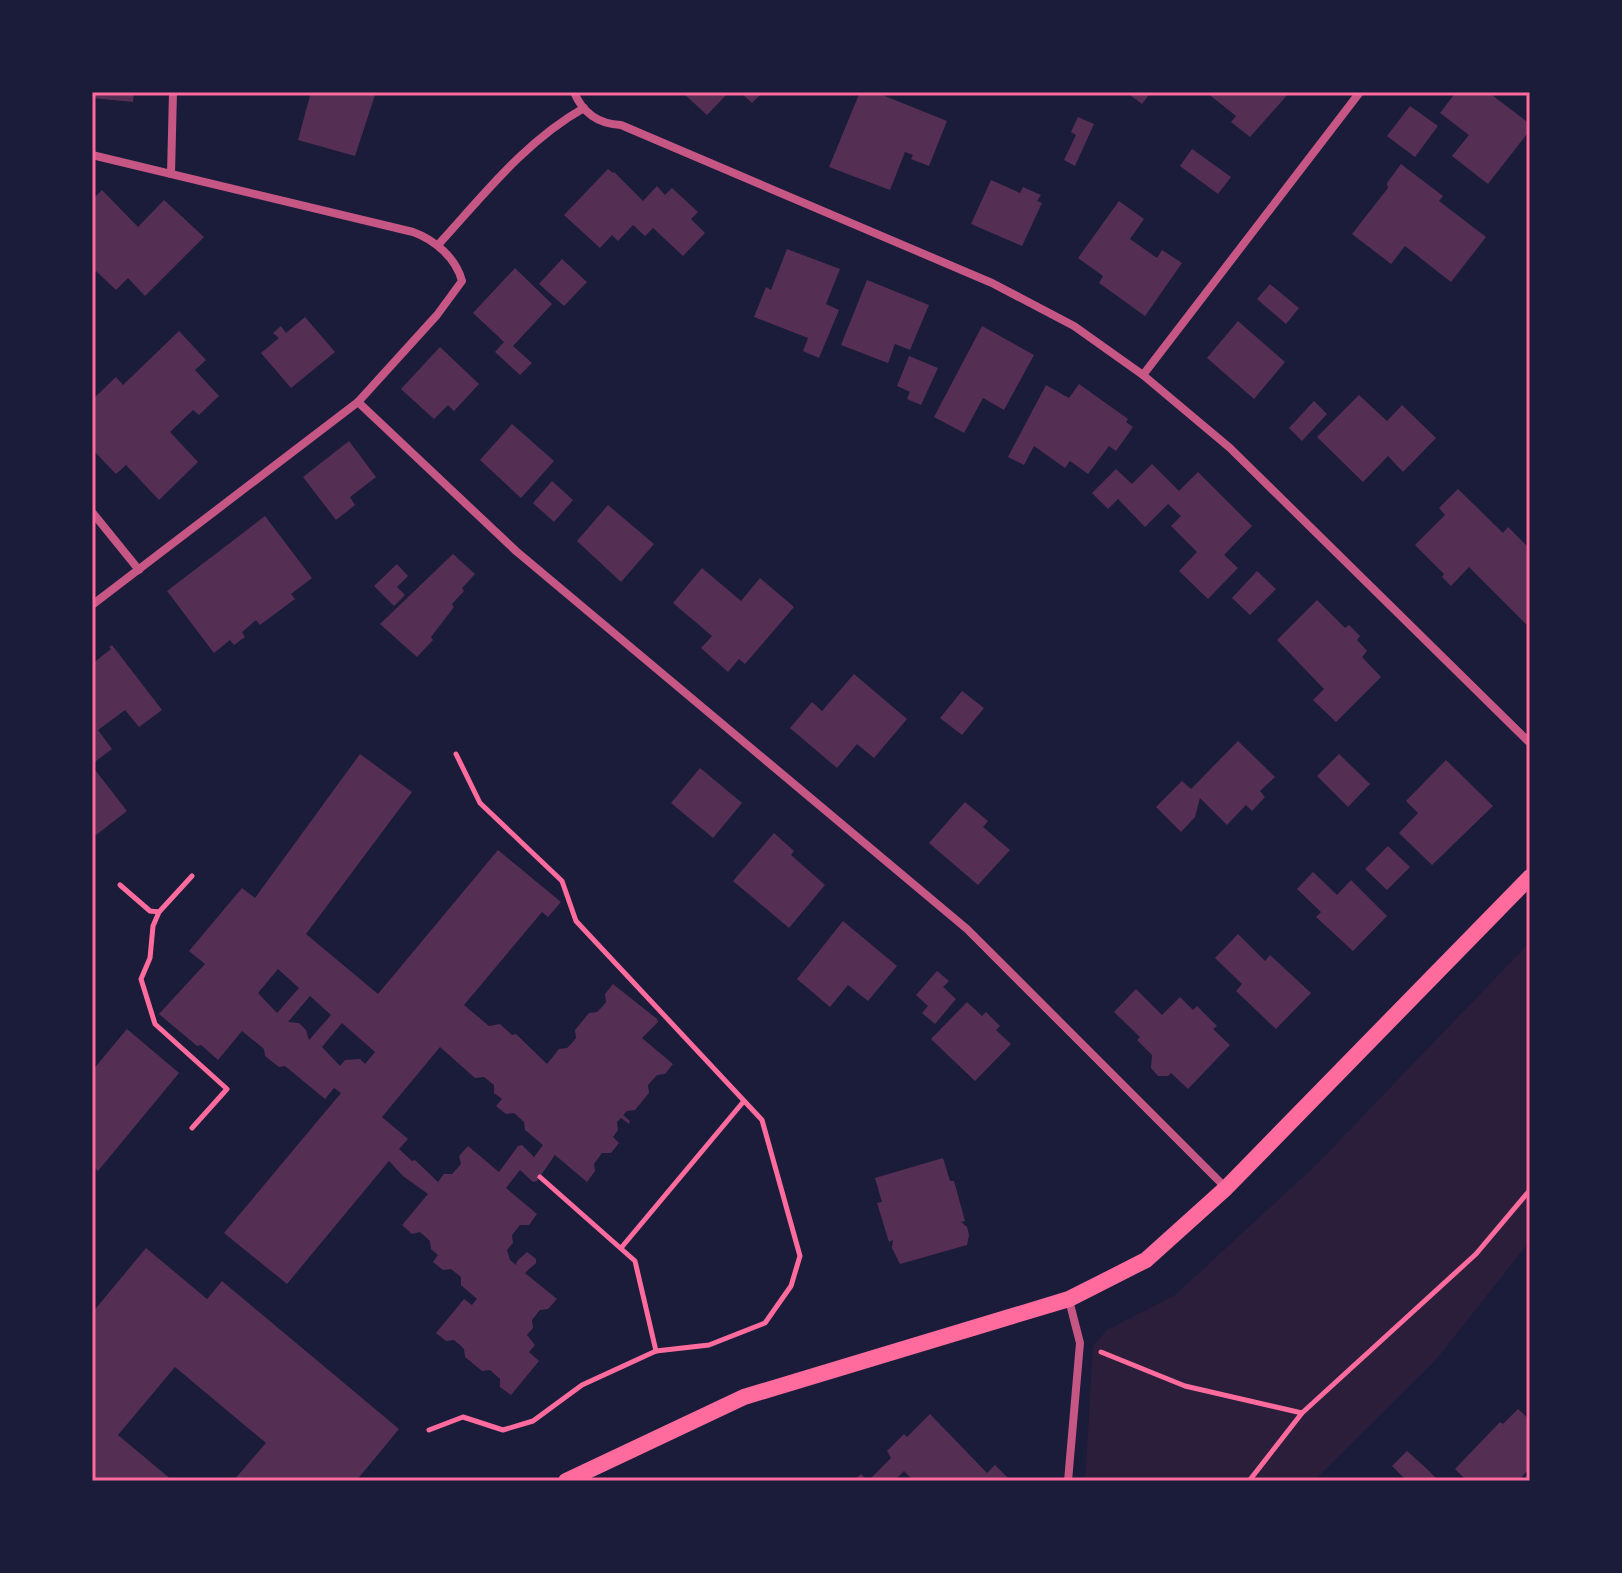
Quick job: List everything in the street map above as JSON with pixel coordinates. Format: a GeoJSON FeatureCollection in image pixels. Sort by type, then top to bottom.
{"type":"FeatureCollection","features":[{"type":"Feature","properties":{"kind":"main road"},"geometry":{"type":"LineString","coordinates":[[566,1481],[744,1397],[1069,1299],[1146,1260],[1226,1188],[1530,877]]}},
{"type":"Feature","properties":{"kind":"street"},"geometry":{"type":"LineString","coordinates":[[171,174],[173,92]]}},
{"type":"Feature","properties":{"kind":"street"},"geometry":{"type":"LineString","coordinates":[[574,92],[584,108],[604,124],[621,125],[992,283],[1074,326],[1143,375],[1230,448],[1530,743]]}},
{"type":"Feature","properties":{"kind":"street"},"geometry":{"type":"LineString","coordinates":[[1143,375],[1360,92]]}},
{"type":"Feature","properties":{"kind":"street"},"geometry":{"type":"LineString","coordinates":[[438,245],[514,163],[564,119],[584,108]]}},
{"type":"Feature","properties":{"kind":"street"},"geometry":{"type":"LineString","coordinates":[[92,155],[413,232],[438,245],[453,262],[462,281],[437,315],[358,402],[92,605]]}},
{"type":"Feature","properties":{"kind":"street"},"geometry":{"type":"LineString","coordinates":[[358,402],[516,551],[967,929],[1226,1188]]}},
{"type":"Feature","properties":{"kind":"street"},"geometry":{"type":"LineString","coordinates":[[92,512],[139,570]]}},
{"type":"Feature","properties":{"kind":"street"},"geometry":{"type":"LineString","coordinates":[[1068,1481],[1080,1343],[1069,1299]]}},
{"type":"Feature","properties":{"kind":"path"},"geometry":{"type":"LineString","coordinates":[[429,1430],[463,1417],[503,1430],[533,1421],[582,1385],[656,1351],[709,1345],[765,1323],[791,1286],[800,1256],[762,1120],[576,921],[562,881],[480,803],[456,754]]}},
{"type":"Feature","properties":{"kind":"path"},"geometry":{"type":"LineString","coordinates":[[192,876],[159,912],[153,926],[150,958],[141,979],[155,1024],[227,1089],[192,1128]]}},
{"type":"Feature","properties":{"kind":"path"},"geometry":{"type":"LineString","coordinates":[[120,885],[150,911],[159,912]]}},
{"type":"Feature","properties":{"kind":"path"},"geometry":{"type":"LineString","coordinates":[[621,1248],[744,1101]]}},
{"type":"Feature","properties":{"kind":"path"},"geometry":{"type":"LineString","coordinates":[[540,1177],[635,1261],[656,1351]]}},
{"type":"Feature","properties":{"kind":"path"},"geometry":{"type":"LineString","coordinates":[[1249,1481],[1302,1413],[1476,1254],[1530,1190]]}},
{"type":"Feature","properties":{"kind":"path"},"geometry":{"type":"LineString","coordinates":[[1080,1343],[1185,1386],[1302,1413]]}},
{"type":"Feature","properties":{"kind":"shaded area"},"geometry":{"type":"Polygon","coordinates":[[[1530,942],[1530,1241],[1435,1361],[1314,1481],[1085,1481],[1093,1346],[1107,1330],[1175,1295],[1315,1166],[1530,942]]]}},
{"type":"Feature","properties":{"kind":"building"},"geometry":{"type":"Polygon","coordinates":[[[92,92],[134,92],[133,102],[92,98],[92,92]]]}},
{"type":"Feature","properties":{"kind":"building"},"geometry":{"type":"Polygon","coordinates":[[[311,92],[376,92],[355,156],[298,140],[311,92]]]}},
{"type":"Feature","properties":{"kind":"building"},"geometry":{"type":"Polygon","coordinates":[[[682,92],[729,92],[707,115],[682,92]]]}},
{"type":"Feature","properties":{"kind":"building"},"geometry":{"type":"Polygon","coordinates":[[[740,92],[763,92],[752,103],[740,92]]]}},
{"type":"Feature","properties":{"kind":"building"},"geometry":{"type":"Polygon","coordinates":[[[860,92],[875,92],[947,121],[929,166],[911,159],[913,155],[905,152],[890,190],[829,167],[860,92]]]}},
{"type":"Feature","properties":{"kind":"building"},"geometry":{"type":"Polygon","coordinates":[[[1126,92],[1151,92],[1142,104],[1126,92]]]}},
{"type":"Feature","properties":{"kind":"building"},"geometry":{"type":"Polygon","coordinates":[[[1206,92],[1290,92],[1250,137],[1231,122],[1236,116],[1206,92]]]}},
{"type":"Feature","properties":{"kind":"building"},"geometry":{"type":"Polygon","coordinates":[[[1456,92],[1488,92],[1530,124],[1530,130],[1488,184],[1452,156],[1469,135],[1440,113],[1456,92]]]}},
{"type":"Feature","properties":{"kind":"building"},"geometry":{"type":"Polygon","coordinates":[[[1410,106],[1438,126],[1415,157],[1387,136],[1410,106]]]}},
{"type":"Feature","properties":{"kind":"building"},"geometry":{"type":"Polygon","coordinates":[[[1078,117],[1094,124],[1075,166],[1064,160],[1076,135],[1071,132],[1078,117]]]}},
{"type":"Feature","properties":{"kind":"building"},"geometry":{"type":"Polygon","coordinates":[[[1192,149],[1231,177],[1218,194],[1180,166],[1192,149]]]}},
{"type":"Feature","properties":{"kind":"building"},"geometry":{"type":"Polygon","coordinates":[[[1401,164],[1443,196],[1439,201],[1486,237],[1451,282],[1405,246],[1391,264],[1352,234],[1388,188],[1387,183],[1401,164]]]}},
{"type":"Feature","properties":{"kind":"building"},"geometry":{"type":"Polygon","coordinates":[[[608,169],[643,201],[657,186],[665,195],[672,188],[698,212],[691,219],[705,233],[683,256],[653,228],[645,236],[633,225],[618,241],[612,235],[600,248],[564,215],[608,169]]]}},
{"type":"Feature","properties":{"kind":"building"},"geometry":{"type":"Polygon","coordinates":[[[991,180],[1020,193],[1023,187],[1041,195],[1037,201],[1042,203],[1022,246],[971,224],[991,180]]]}},
{"type":"Feature","properties":{"kind":"building"},"geometry":{"type":"Polygon","coordinates":[[[102,190],[138,227],[164,200],[204,237],[145,296],[128,278],[116,290],[96,271],[92,275],[92,200],[102,190]]]}},
{"type":"Feature","properties":{"kind":"building"},"geometry":{"type":"Polygon","coordinates":[[[1119,201],[1144,219],[1130,239],[1157,258],[1162,250],[1182,263],[1145,316],[1099,283],[1103,276],[1078,258],[1119,201]]]}},
{"type":"Feature","properties":{"kind":"building"},"geometry":{"type":"Polygon","coordinates":[[[787,249],[840,269],[826,304],[839,310],[819,358],[803,351],[808,338],[754,317],[766,287],[771,290],[787,249]]]}},
{"type":"Feature","properties":{"kind":"building"},"geometry":{"type":"Polygon","coordinates":[[[562,259],[587,282],[564,306],[539,284],[562,259]]]}},
{"type":"Feature","properties":{"kind":"building"},"geometry":{"type":"Polygon","coordinates":[[[515,268],[552,304],[513,346],[532,363],[520,375],[495,352],[504,342],[473,313],[515,268]]]}},
{"type":"Feature","properties":{"kind":"building"},"geometry":{"type":"Polygon","coordinates":[[[867,280],[929,305],[910,350],[895,344],[888,363],[841,345],[867,280]]]}},
{"type":"Feature","properties":{"kind":"building"},"geometry":{"type":"Polygon","coordinates":[[[1270,284],[1299,308],[1286,324],[1257,299],[1270,284]]]}},
{"type":"Feature","properties":{"kind":"building"},"geometry":{"type":"Polygon","coordinates":[[[305,317],[335,352],[291,388],[261,353],[279,338],[273,333],[281,326],[286,333],[305,317]]]}},
{"type":"Feature","properties":{"kind":"building"},"geometry":{"type":"Polygon","coordinates":[[[1238,321],[1285,362],[1254,399],[1207,358],[1238,321]]]}},
{"type":"Feature","properties":{"kind":"building"},"geometry":{"type":"Polygon","coordinates":[[[982,326],[1034,355],[1004,410],[983,398],[964,433],[934,417],[982,326]]]}},
{"type":"Feature","properties":{"kind":"building"},"geometry":{"type":"Polygon","coordinates":[[[179,331],[206,360],[195,370],[219,396],[199,415],[193,410],[170,432],[198,462],[159,500],[126,465],[116,474],[92,449],[92,400],[116,377],[123,385],[179,331]]]}},
{"type":"Feature","properties":{"kind":"building"},"geometry":{"type":"Polygon","coordinates":[[[440,347],[479,384],[454,411],[448,405],[434,419],[401,389],[440,347]]]}},
{"type":"Feature","properties":{"kind":"building"},"geometry":{"type":"Polygon","coordinates":[[[909,356],[938,368],[921,405],[907,399],[910,392],[897,386],[909,356]]]}},
{"type":"Feature","properties":{"kind":"building"},"geometry":{"type":"Polygon","coordinates":[[[1079,384],[1128,419],[1126,422],[1133,427],[1116,451],[1109,446],[1088,474],[1070,461],[1065,468],[1034,446],[1024,465],[1008,457],[1046,385],[1069,398],[1079,384]]]}},
{"type":"Feature","properties":{"kind":"building"},"geometry":{"type":"Polygon","coordinates":[[[1359,395],[1387,421],[1402,405],[1436,438],[1403,472],[1388,456],[1363,482],[1317,437],[1359,395]]]}},
{"type":"Feature","properties":{"kind":"building"},"geometry":{"type":"Polygon","coordinates":[[[1314,401],[1327,414],[1302,441],[1289,428],[1314,401]]]}},
{"type":"Feature","properties":{"kind":"building"},"geometry":{"type":"Polygon","coordinates":[[[512,424],[554,461],[521,498],[480,460],[512,424]]]}},
{"type":"Feature","properties":{"kind":"building"},"geometry":{"type":"Polygon","coordinates":[[[349,441],[376,477],[350,497],[355,505],[336,520],[303,477],[349,441]]]}},
{"type":"Feature","properties":{"kind":"building"},"geometry":{"type":"Polygon","coordinates":[[[1152,464],[1179,491],[1198,472],[1252,526],[1224,555],[1238,568],[1208,599],[1179,571],[1197,552],[1171,526],[1181,516],[1168,504],[1145,527],[1118,499],[1108,509],[1092,493],[1116,469],[1132,484],[1152,464]]]}},
{"type":"Feature","properties":{"kind":"building"},"geometry":{"type":"Polygon","coordinates":[[[552,481],[573,500],[554,522],[533,503],[552,481]]]}},
{"type":"Feature","properties":{"kind":"building"},"geometry":{"type":"Polygon","coordinates":[[[1458,489],[1503,533],[1508,527],[1530,549],[1530,628],[1469,567],[1451,586],[1442,577],[1444,574],[1415,545],[1445,515],[1439,508],[1458,489]]]}},
{"type":"Feature","properties":{"kind":"building"},"geometry":{"type":"Polygon","coordinates":[[[608,505],[654,544],[621,582],[577,541],[608,505]]]}},
{"type":"Feature","properties":{"kind":"building"},"geometry":{"type":"Polygon","coordinates":[[[265,516],[312,578],[291,594],[295,599],[260,625],[256,620],[242,632],[245,637],[234,645],[230,640],[214,653],[167,591],[265,516]]]}},
{"type":"Feature","properties":{"kind":"building"},"geometry":{"type":"Polygon","coordinates":[[[453,554],[475,574],[462,588],[464,591],[452,604],[454,607],[431,637],[433,640],[417,657],[380,624],[453,554]]]}},
{"type":"Feature","properties":{"kind":"building"},"geometry":{"type":"Polygon","coordinates":[[[397,564],[408,576],[397,587],[405,595],[394,606],[374,586],[397,564]]]}},
{"type":"Feature","properties":{"kind":"building"},"geometry":{"type":"Polygon","coordinates":[[[702,568],[741,601],[760,578],[794,607],[745,664],[739,659],[728,672],[701,648],[712,636],[673,603],[702,568]]]}},
{"type":"Feature","properties":{"kind":"building"},"geometry":{"type":"Polygon","coordinates":[[[1257,571],[1276,589],[1250,615],[1232,598],[1257,571]]]}},
{"type":"Feature","properties":{"kind":"building"},"geometry":{"type":"Polygon","coordinates":[[[1317,600],[1345,628],[1349,625],[1360,636],[1357,640],[1367,651],[1362,657],[1381,677],[1336,722],[1313,700],[1324,689],[1277,640],[1317,600]]]}},
{"type":"Feature","properties":{"kind":"building"},"geometry":{"type":"Polygon","coordinates":[[[112,645],[162,710],[139,727],[125,710],[98,730],[112,749],[92,764],[92,664],[112,645]]]}},
{"type":"Feature","properties":{"kind":"building"},"geometry":{"type":"Polygon","coordinates":[[[854,674],[907,719],[874,758],[857,744],[837,768],[790,728],[812,702],[822,711],[854,674]]]}},
{"type":"Feature","properties":{"kind":"building"},"geometry":{"type":"Polygon","coordinates":[[[962,691],[984,708],[962,735],[940,718],[962,691]]]}},
{"type":"Feature","properties":{"kind":"building"},"geometry":{"type":"Polygon","coordinates":[[[1238,741],[1275,777],[1260,791],[1265,797],[1252,811],[1246,805],[1227,825],[1200,798],[1195,817],[1181,832],[1156,807],[1182,781],[1191,789],[1238,741]]]}},
{"type":"Feature","properties":{"kind":"building"},"geometry":{"type":"Polygon","coordinates":[[[360,754],[412,792],[306,934],[378,994],[498,850],[561,902],[548,917],[542,912],[464,1005],[489,1026],[500,1024],[512,1035],[516,1034],[547,1064],[559,1049],[567,1048],[572,1043],[576,1038],[575,1030],[589,1013],[597,1012],[602,1007],[606,1002],[605,994],[613,984],[657,1019],[658,1022],[642,1038],[673,1064],[665,1074],[657,1075],[648,1085],[649,1093],[635,1110],[623,1115],[630,1121],[629,1124],[621,1118],[617,1122],[618,1130],[613,1137],[619,1143],[611,1153],[602,1153],[587,1182],[555,1155],[537,1181],[533,1182],[520,1170],[506,1188],[537,1214],[529,1225],[520,1225],[512,1235],[513,1243],[507,1250],[510,1260],[516,1265],[527,1252],[536,1259],[536,1263],[525,1273],[557,1299],[548,1309],[540,1310],[532,1320],[533,1328],[527,1335],[535,1345],[529,1352],[539,1361],[511,1395],[500,1387],[500,1379],[490,1370],[482,1371],[465,1357],[464,1349],[454,1340],[446,1341],[436,1333],[464,1299],[472,1305],[477,1299],[461,1285],[461,1277],[433,1262],[438,1255],[431,1249],[430,1241],[420,1232],[412,1234],[402,1225],[428,1194],[403,1176],[389,1161],[287,1284],[224,1233],[341,1093],[334,1088],[325,1099],[285,1066],[279,1067],[265,1056],[264,1049],[242,1031],[218,1060],[159,1014],[205,964],[189,951],[242,888],[255,898],[360,754]],[[278,969],[258,993],[277,1013],[299,988],[278,969]],[[310,996],[288,1022],[299,1023],[306,1030],[309,1040],[331,1015],[310,996]],[[342,1023],[322,1047],[340,1066],[345,1060],[360,1059],[365,1064],[375,1052],[342,1023]],[[440,1047],[382,1117],[408,1139],[399,1149],[438,1182],[444,1174],[452,1174],[461,1164],[459,1156],[468,1146],[499,1172],[518,1146],[522,1145],[534,1157],[543,1145],[525,1130],[524,1122],[514,1113],[506,1114],[496,1106],[502,1099],[494,1093],[494,1085],[484,1077],[475,1078],[440,1047]]]}},
{"type":"Feature","properties":{"kind":"building"},"geometry":{"type":"Polygon","coordinates":[[[1339,754],[1370,784],[1348,807],[1317,776],[1339,754]]]}},
{"type":"Feature","properties":{"kind":"building"},"geometry":{"type":"Polygon","coordinates":[[[1446,760],[1493,806],[1432,865],[1399,833],[1418,813],[1406,801],[1446,760]]]}},
{"type":"Feature","properties":{"kind":"building"},"geometry":{"type":"Polygon","coordinates":[[[92,766],[127,811],[96,835],[92,829],[92,766]]]}},
{"type":"Feature","properties":{"kind":"building"},"geometry":{"type":"Polygon","coordinates":[[[700,768],[742,803],[713,838],[671,803],[700,768]]]}},
{"type":"Feature","properties":{"kind":"building"},"geometry":{"type":"Polygon","coordinates":[[[965,802],[988,821],[983,827],[1010,850],[978,885],[929,843],[965,802]]]}},
{"type":"Feature","properties":{"kind":"building"},"geometry":{"type":"Polygon","coordinates":[[[774,833],[794,851],[791,855],[825,885],[789,928],[733,881],[774,833]]]}},
{"type":"Feature","properties":{"kind":"building"},"geometry":{"type":"Polygon","coordinates":[[[1388,846],[1410,867],[1387,890],[1365,869],[1388,846]]]}},
{"type":"Feature","properties":{"kind":"building"},"geometry":{"type":"Polygon","coordinates":[[[1313,872],[1337,895],[1351,880],[1387,916],[1353,951],[1316,917],[1321,912],[1297,889],[1313,872]]]}},
{"type":"Feature","properties":{"kind":"building"},"geometry":{"type":"Polygon","coordinates":[[[843,921],[897,966],[868,1001],[848,985],[830,1007],[797,979],[843,921]]]}},
{"type":"Feature","properties":{"kind":"building"},"geometry":{"type":"Polygon","coordinates":[[[1238,934],[1265,961],[1270,955],[1311,993],[1276,1029],[1236,991],[1242,984],[1215,958],[1238,934]]]}},
{"type":"Feature","properties":{"kind":"building"},"geometry":{"type":"Polygon","coordinates":[[[937,971],[949,981],[943,987],[956,999],[935,1024],[922,1013],[928,1006],[916,995],[937,971]]]}},
{"type":"Feature","properties":{"kind":"building"},"geometry":{"type":"Polygon","coordinates":[[[1136,989],[1162,1015],[1180,997],[1193,1010],[1197,1006],[1217,1026],[1213,1029],[1230,1045],[1188,1089],[1171,1073],[1158,1076],[1151,1068],[1152,1055],[1137,1040],[1140,1037],[1114,1012],[1136,989]]]}},
{"type":"Feature","properties":{"kind":"building"},"geometry":{"type":"Polygon","coordinates":[[[967,1002],[982,1016],[986,1012],[1000,1026],[996,1030],[1011,1044],[975,1081],[931,1039],[967,1002]]]}},
{"type":"Feature","properties":{"kind":"building"},"geometry":{"type":"Polygon","coordinates":[[[127,1029],[179,1073],[98,1171],[92,1166],[92,1071],[127,1029]]]}},
{"type":"Feature","properties":{"kind":"building"},"geometry":{"type":"Polygon","coordinates":[[[943,1158],[950,1181],[954,1181],[965,1221],[961,1222],[967,1227],[967,1245],[900,1264],[892,1248],[893,1240],[889,1242],[877,1203],[882,1202],[875,1178],[943,1158]]]}},
{"type":"Feature","properties":{"kind":"building"},"geometry":{"type":"Polygon","coordinates":[[[146,1248],[207,1299],[222,1281],[399,1429],[356,1481],[233,1481],[266,1443],[175,1367],[118,1435],[173,1481],[92,1481],[92,1313],[146,1248]]]}},
{"type":"Feature","properties":{"kind":"building"},"geometry":{"type":"Polygon","coordinates":[[[1518,1409],[1530,1420],[1530,1468],[1518,1481],[1467,1481],[1455,1469],[1500,1422],[1503,1424],[1518,1409]]]}},
{"type":"Feature","properties":{"kind":"building"},"geometry":{"type":"Polygon","coordinates":[[[930,1414],[987,1473],[995,1465],[1011,1481],[914,1481],[904,1471],[894,1481],[868,1481],[891,1458],[887,1451],[904,1434],[907,1437],[930,1414]]]}},
{"type":"Feature","properties":{"kind":"building"},"geometry":{"type":"Polygon","coordinates":[[[1407,1451],[1439,1481],[1407,1481],[1392,1466],[1407,1451]]]}},
{"type":"Feature","properties":{"kind":"building"},"geometry":{"type":"Polygon","coordinates":[[[861,1474],[868,1481],[853,1481],[861,1474]]]}}]}
